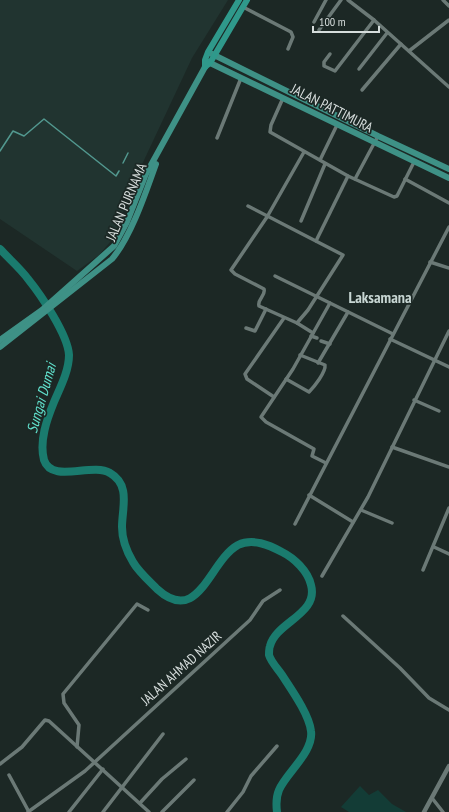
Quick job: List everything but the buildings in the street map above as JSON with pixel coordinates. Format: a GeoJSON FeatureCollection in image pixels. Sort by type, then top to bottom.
{"type":"FeatureCollection","features":[{"type":"Feature","properties":{"kind":"highway"},"geometry":{"type":"LineString","coordinates":[[207,63],[208,52],[239,0]]}},
{"type":"Feature","properties":{"kind":"highway"},"geometry":{"type":"LineString","coordinates":[[207,63],[214,56],[247,0]]}},
{"type":"Feature","properties":{"kind":"main road","name":"JALAN PATTIMURA"},"geometry":{"type":"LineString","coordinates":[[208,52],[378,136],[449,168]]}},
{"type":"Feature","properties":{"kind":"main road","name":"JALAN PATTIMURA"},"geometry":{"type":"LineString","coordinates":[[207,63],[242,77],[337,125],[449,178]]}},
{"type":"Feature","properties":{"kind":"main road","name":"JALAN PURNAMA"},"geometry":{"type":"LineString","coordinates":[[0,340],[42,310],[107,252],[119,239],[144,178],[207,63]]}},
{"type":"Feature","properties":{"kind":"main road","name":"JALAN PURNAMA"},"geometry":{"type":"LineString","coordinates":[[0,347],[45,314],[112,259],[125,242],[159,153]]}},
{"type":"Feature","properties":{"kind":"street"},"geometry":{"type":"LineString","coordinates":[[314,22],[326,0]]}},
{"type":"Feature","properties":{"kind":"street"},"geometry":{"type":"LineString","coordinates":[[319,30],[341,0]]}},
{"type":"Feature","properties":{"kind":"street"},"geometry":{"type":"LineString","coordinates":[[348,0],[374,20],[449,87]]}},
{"type":"Feature","properties":{"kind":"street"},"geometry":{"type":"LineString","coordinates":[[443,0],[449,6]]}},
{"type":"Feature","properties":{"kind":"street"},"geometry":{"type":"LineString","coordinates":[[243,7],[291,32],[293,37],[288,49]]}},
{"type":"Feature","properties":{"kind":"street"},"geometry":{"type":"LineString","coordinates":[[330,54],[324,62],[324,66],[335,72],[374,20]]}},
{"type":"Feature","properties":{"kind":"street"},"geometry":{"type":"LineString","coordinates":[[409,51],[449,20]]}},
{"type":"Feature","properties":{"kind":"street"},"geometry":{"type":"LineString","coordinates":[[359,69],[387,32]]}},
{"type":"Feature","properties":{"kind":"street"},"geometry":{"type":"LineString","coordinates":[[362,90],[400,44]]}},
{"type":"Feature","properties":{"kind":"street"},"geometry":{"type":"LineString","coordinates":[[217,138],[242,77]]}},
{"type":"Feature","properties":{"kind":"street"},"geometry":{"type":"LineString","coordinates":[[284,97],[271,125],[270,132],[348,176],[394,197],[397,196],[414,162]]}},
{"type":"Feature","properties":{"kind":"street"},"geometry":{"type":"LineString","coordinates":[[320,160],[337,125]]}},
{"type":"Feature","properties":{"kind":"street"},"geometry":{"type":"LineString","coordinates":[[354,179],[378,136]]}},
{"type":"Feature","properties":{"kind":"street"},"geometry":{"type":"LineString","coordinates":[[304,152],[267,217],[231,270],[235,274],[264,289],[264,294],[258,304],[297,324],[317,338]]}},
{"type":"Feature","properties":{"kind":"street"},"geometry":{"type":"LineString","coordinates":[[301,221],[325,164]]}},
{"type":"Feature","properties":{"kind":"street"},"geometry":{"type":"LineString","coordinates":[[316,241],[348,176]]}},
{"type":"Feature","properties":{"kind":"street"},"geometry":{"type":"LineString","coordinates":[[405,179],[449,203]]}},
{"type":"Feature","properties":{"kind":"street"},"geometry":{"type":"LineString","coordinates":[[248,206],[343,255],[317,297],[297,324]]}},
{"type":"Feature","properties":{"kind":"street"},"geometry":{"type":"LineString","coordinates":[[295,524],[326,463],[363,396],[390,339],[430,262],[448,233],[449,227]]}},
{"type":"Feature","properties":{"kind":"street"},"geometry":{"type":"LineString","coordinates":[[430,262],[449,268]]}},
{"type":"Feature","properties":{"kind":"street"},"geometry":{"type":"LineString","coordinates":[[275,276],[393,334]]}},
{"type":"Feature","properties":{"kind":"street"},"geometry":{"type":"LineString","coordinates":[[326,463],[312,456],[314,449],[310,446],[262,418],[262,413],[286,379],[330,303]]}},
{"type":"Feature","properties":{"kind":"street"},"geometry":{"type":"LineString","coordinates":[[246,328],[255,331],[266,309]]}},
{"type":"Feature","properties":{"kind":"street"},"geometry":{"type":"LineString","coordinates":[[318,363],[348,312]]}},
{"type":"Feature","properties":{"kind":"street"},"geometry":{"type":"LineString","coordinates":[[274,397],[247,379],[245,374],[284,318]]}},
{"type":"Feature","properties":{"kind":"street"},"geometry":{"type":"LineString","coordinates":[[322,576],[361,510],[434,360],[448,336],[449,331]]}},
{"type":"Feature","properties":{"kind":"street"},"geometry":{"type":"LineString","coordinates":[[390,339],[449,367]]}},
{"type":"Feature","properties":{"kind":"street"},"geometry":{"type":"LineString","coordinates":[[321,340],[330,344]]}},
{"type":"Feature","properties":{"kind":"street"},"geometry":{"type":"LineString","coordinates":[[286,379],[304,391],[310,392],[326,366],[300,355]]}},
{"type":"Feature","properties":{"kind":"street"},"geometry":{"type":"LineString","coordinates":[[414,400],[439,411]]}},
{"type":"Feature","properties":{"kind":"street"},"geometry":{"type":"LineString","coordinates":[[392,447],[449,467]]}},
{"type":"Feature","properties":{"kind":"street"},"geometry":{"type":"LineString","coordinates":[[309,495],[353,522]]}},
{"type":"Feature","properties":{"kind":"street"},"geometry":{"type":"LineString","coordinates":[[423,570],[434,547],[449,508]]}},
{"type":"Feature","properties":{"kind":"street"},"geometry":{"type":"LineString","coordinates":[[361,510],[392,523]]}},
{"type":"Feature","properties":{"kind":"street"},"geometry":{"type":"LineString","coordinates":[[434,547],[449,554]]}},
{"type":"Feature","properties":{"kind":"street","name":"JALAN AHMAD NAZIR"},"geometry":{"type":"LineString","coordinates":[[28,812],[67,786],[95,762],[250,620],[263,601],[280,590]]}},
{"type":"Feature","properties":{"kind":"street"},"geometry":{"type":"LineString","coordinates":[[77,747],[79,725],[64,703],[63,694],[137,604],[148,610]]}},
{"type":"Feature","properties":{"kind":"street"},"geometry":{"type":"LineString","coordinates":[[343,616],[400,668],[429,698],[449,710]]}},
{"type":"Feature","properties":{"kind":"street"},"geometry":{"type":"LineString","coordinates":[[0,764],[22,746],[45,720],[51,722],[149,812]]}},
{"type":"Feature","properties":{"kind":"street"},"geometry":{"type":"LineString","coordinates":[[103,812],[163,734]]}},
{"type":"Feature","properties":{"kind":"street"},"geometry":{"type":"LineString","coordinates":[[227,812],[244,792],[251,776],[277,746]]}},
{"type":"Feature","properties":{"kind":"street"},"geometry":{"type":"LineString","coordinates":[[140,803],[162,779],[186,759]]}},
{"type":"Feature","properties":{"kind":"street"},"geometry":{"type":"LineString","coordinates":[[424,812],[449,766]]}},
{"type":"Feature","properties":{"kind":"street"},"geometry":{"type":"LineString","coordinates":[[69,812],[103,769]]}},
{"type":"Feature","properties":{"kind":"street"},"geometry":{"type":"LineString","coordinates":[[9,775],[28,812]]}},
{"type":"Feature","properties":{"kind":"street"},"geometry":{"type":"LineString","coordinates":[[162,812],[194,780]]}},
{"type":"Feature","properties":{"kind":"street"},"geometry":{"type":"LineString","coordinates":[[432,798],[443,812]]}},
{"type":"Feature","properties":{"kind":"shaded area"},"geometry":{"type":"Polygon","coordinates":[[[0,0],[228,0],[192,58],[130,190],[116,235],[99,255],[77,271],[0,219],[0,0]]]}},
{"type":"Feature","properties":{"kind":"green space"},"geometry":{"type":"Polygon","coordinates":[[[360,786],[369,795],[378,790],[392,804],[406,812],[349,812],[341,807],[360,786]]]}},
{"type":"Feature","properties":{"kind":"waterway"},"geometry":{"type":"LineString","coordinates":[[0,151],[13,131],[24,136],[44,119],[116,176],[119,171]]}},
{"type":"Feature","properties":{"kind":"waterway"},"geometry":{"type":"LineString","coordinates":[[123,163],[128,153]]}},
{"type":"Feature","properties":{"kind":"waterway","name":"Sungai Dumai"},"geometry":{"type":"LineString","coordinates":[[0,249],[22,271],[40,295],[59,326],[69,355],[66,373],[44,430],[42,445],[44,460],[48,467],[55,471],[102,470],[117,478],[121,484],[124,497],[122,527],[124,540],[133,562],[144,576],[157,589],[171,599],[183,600],[193,596],[202,587],[228,553],[238,545],[249,542],[261,543],[277,549],[296,561],[307,575],[311,585],[312,595],[309,603],[303,611],[280,630],[269,648],[270,658],[299,702],[310,724],[311,731],[311,739],[308,747],[279,790],[276,801],[277,812]]}},
{"type":"Feature","properties":{"kind":"district","name":"Laksamana"},"geometry":{"type":"Point","coordinates":[380,297]}}]}
